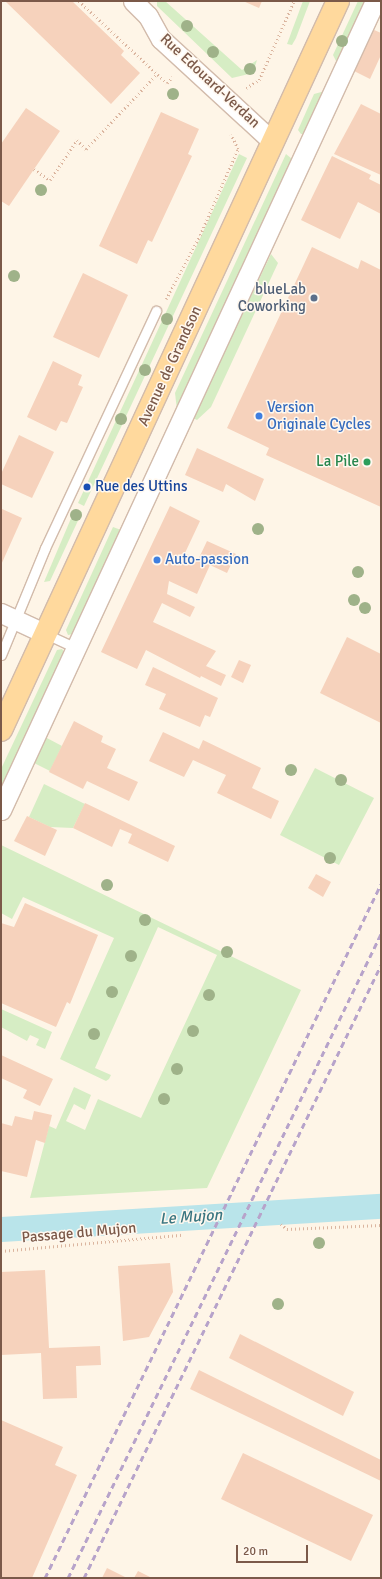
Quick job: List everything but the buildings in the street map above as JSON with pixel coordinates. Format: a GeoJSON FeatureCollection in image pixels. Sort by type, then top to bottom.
{"type":"FeatureCollection","features":[{"type":"Feature","properties":{"kind":"main road","name":"Avenue de Grandson"},"geometry":{"type":"LineString","coordinates":[[1,730],[338,1]]}},
{"type":"Feature","properties":{"kind":"street","name":"Rue Edouard-Verdan"},"geometry":{"type":"LineString","coordinates":[[133,1],[148,16],[161,39],[273,142]]}},
{"type":"Feature","properties":{"kind":"street"},"geometry":{"type":"LineString","coordinates":[[1,810],[375,1]]}},
{"type":"Feature","properties":{"kind":"street"},"geometry":{"type":"LineString","coordinates":[[8,616],[46,634]]}},
{"type":"Feature","properties":{"kind":"lane"},"geometry":{"type":"LineString","coordinates":[[1,655],[8,616],[156,311]]}},
{"type":"Feature","properties":{"kind":"lane"},"geometry":{"type":"LineString","coordinates":[[46,634],[76,648]]}},
{"type":"Feature","properties":{"kind":"path"},"geometry":{"type":"LineString","coordinates":[[79,1],[167,83],[177,72]]}},
{"type":"Feature","properties":{"kind":"path"},"geometry":{"type":"LineString","coordinates":[[240,92],[259,80],[294,1]]}},
{"type":"Feature","properties":{"kind":"path"},"geometry":{"type":"LineString","coordinates":[[34,169],[50,180],[77,140],[86,149],[157,74]]}},
{"type":"Feature","properties":{"kind":"path"},"geometry":{"type":"LineString","coordinates":[[156,311],[173,290],[238,149],[229,131]]}},
{"type":"Feature","properties":{"kind":"path"},"geometry":{"type":"LineString","coordinates":[[281,1224],[287,1229],[381,1225]]}},
{"type":"Feature","properties":{"kind":"path","name":"Passage du Mujon"},"geometry":{"type":"LineString","coordinates":[[1,1251],[182,1235]]}},
{"type":"Feature","properties":{"kind":"green space"},"geometry":{"type":"Polygon","coordinates":[[[157,1],[165,1],[242,70],[257,60],[253,73],[232,78],[157,6],[157,1]]]}},
{"type":"Feature","properties":{"kind":"green space"},"geometry":{"type":"Polygon","coordinates":[[[303,1],[310,1],[296,38],[292,45],[287,44],[303,1]]]}},
{"type":"Feature","properties":{"kind":"green space"},"geometry":{"type":"Polygon","coordinates":[[[358,1],[366,1],[337,63],[333,55],[358,1]]]}},
{"type":"Feature","properties":{"kind":"green space"},"geometry":{"type":"Polygon","coordinates":[[[325,91],[303,134],[301,134],[298,130],[314,94],[325,91]]]}},
{"type":"Feature","properties":{"kind":"green space"},"geometry":{"type":"Polygon","coordinates":[[[239,154],[247,158],[84,506],[78,503],[239,154]]]}},
{"type":"Feature","properties":{"kind":"green space"},"geometry":{"type":"Polygon","coordinates":[[[286,154],[292,159],[177,410],[175,393],[286,154]]]}},
{"type":"Feature","properties":{"kind":"green space"},"geometry":{"type":"Polygon","coordinates":[[[271,254],[278,263],[211,407],[197,420],[193,418],[271,254]]]}},
{"type":"Feature","properties":{"kind":"green space"},"geometry":{"type":"Polygon","coordinates":[[[75,509],[82,512],[50,581],[44,582],[75,509]]]}},
{"type":"Feature","properties":{"kind":"green space"},"geometry":{"type":"Polygon","coordinates":[[[113,527],[121,530],[73,634],[68,635],[66,630],[113,527]]]}},
{"type":"Feature","properties":{"kind":"green space"},"geometry":{"type":"Polygon","coordinates":[[[62,649],[64,652],[1,789],[1,769],[57,650],[62,649]]]}},
{"type":"Feature","properties":{"kind":"green space"},"geometry":{"type":"Polygon","coordinates":[[[45,737],[62,746],[50,771],[34,763],[45,737]]]}},
{"type":"Feature","properties":{"kind":"green space"},"geometry":{"type":"Polygon","coordinates":[[[315,768],[374,798],[339,865],[280,835],[315,768]]]}},
{"type":"Feature","properties":{"kind":"green space"},"geometry":{"type":"Polygon","coordinates":[[[44,784],[85,804],[73,828],[50,827],[29,817],[44,784]]]}},
{"type":"Feature","properties":{"kind":"green space"},"geometry":{"type":"Polygon","coordinates":[[[1,845],[301,990],[207,1188],[30,1198],[49,1126],[56,1129],[74,1087],[91,1095],[85,1110],[74,1104],[66,1121],[85,1130],[98,1099],[141,1118],[217,955],[158,927],[95,1068],[111,1075],[109,1079],[106,1081],[60,1059],[114,938],[23,897],[12,919],[1,913],[1,845]]]}},
{"type":"Feature","properties":{"kind":"green space"},"geometry":{"type":"Polygon","coordinates":[[[1,1009],[52,1032],[45,1049],[36,1045],[39,1039],[30,1035],[27,1041],[1,1027],[1,1009]]]}},
{"type":"Feature","properties":{"kind":"waterway","name":"Le Mujon"},"geometry":{"type":"LineString","coordinates":[[1,1229],[381,1206]]}},
{"type":"Feature","properties":{"kind":"railway"},"geometry":{"type":"LineString","coordinates":[[45,1578],[381,884]]}},
{"type":"Feature","properties":{"kind":"railway"},"geometry":{"type":"LineString","coordinates":[[68,1578],[381,934]]}},
{"type":"Feature","properties":{"kind":"railway"},"geometry":{"type":"LineString","coordinates":[[84,1578],[381,965]]}},
{"type":"Feature","properties":{"kind":"place","name":"blueLab Coworking"},"geometry":{"type":"Point","coordinates":[314,298]}},
{"type":"Feature","properties":{"kind":"place","name":"Version Originale Cycles"},"geometry":{"type":"Point","coordinates":[259,416]}},
{"type":"Feature","properties":{"kind":"place","name":"La Pile"},"geometry":{"type":"Point","coordinates":[367,462]}},
{"type":"Feature","properties":{"kind":"place","name":"Rue des Uttins"},"geometry":{"type":"Point","coordinates":[87,487]}},
{"type":"Feature","properties":{"kind":"place","name":"Auto-passion"},"geometry":{"type":"Point","coordinates":[157,560]}}]}
